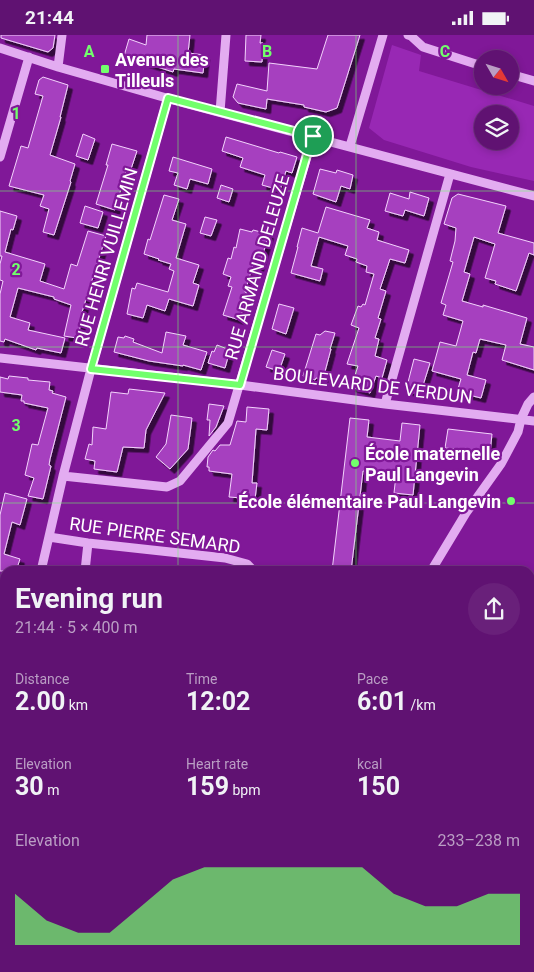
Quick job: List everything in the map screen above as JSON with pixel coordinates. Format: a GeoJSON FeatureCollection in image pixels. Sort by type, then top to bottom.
{"type":"FeatureCollection","features":[{"type":"Feature","properties":{"kind":"street"},"geometry":{"type":"LineString","coordinates":[[58,67],[62,35]]}},
{"type":"Feature","properties":{"kind":"street"},"geometry":{"type":"LineString","coordinates":[[220,112],[226,35]]}},
{"type":"Feature","properties":{"kind":"street"},"geometry":{"type":"LineString","coordinates":[[350,146],[383,35]]}},
{"type":"Feature","properties":{"kind":"street"},"geometry":{"type":"LineString","coordinates":[[410,35],[423,47],[474,63]]}},
{"type":"Feature","properties":{"kind":"street"},"geometry":{"type":"LineString","coordinates":[[0,49],[168,98],[534,196]]}},
{"type":"Feature","properties":{"kind":"street"},"geometry":{"type":"LineString","coordinates":[[0,157],[29,57]]}},
{"type":"Feature","properties":{"kind":"street"},"geometry":{"type":"LineString","coordinates":[[519,77],[534,81]]}},
{"type":"Feature","properties":{"kind":"street","name":"RUE HENRI VUILLEMIN"},"geometry":{"type":"LineString","coordinates":[[42,566],[91,369],[168,98]]}},
{"type":"Feature","properties":{"kind":"street","name":"RUE ARMAND DELEUZE"},"geometry":{"type":"LineString","coordinates":[[63,476],[167,487],[180,481],[228,423],[313,136]]}},
{"type":"Feature","properties":{"kind":"street"},"geometry":{"type":"LineString","coordinates":[[385,404],[450,173]]}},
{"type":"Feature","properties":{"kind":"street","name":"BOULEVARD DE VERDUN"},"geometry":{"type":"LineString","coordinates":[[0,358],[534,421]]}},
{"type":"Feature","properties":{"kind":"street"},"geometry":{"type":"LineString","coordinates":[[434,566],[466,513],[501,464],[518,432],[521,419],[528,404],[534,397]]}},
{"type":"Feature","properties":{"kind":"street","name":"RUE PIERRE SEMARD"},"geometry":{"type":"LineString","coordinates":[[49,537],[225,559],[249,566]]}},
{"type":"Feature","properties":{"kind":"street"},"geometry":{"type":"LineString","coordinates":[[86,566],[88,543]]}},
{"type":"Feature","properties":{"kind":"shaded area"},"geometry":{"type":"Polygon","coordinates":[[[392,45],[421,55],[419,71],[474,88],[474,95],[498,95],[534,106],[534,181],[471,167],[384,140],[369,128],[392,45]]]}},
{"type":"Feature","properties":{"kind":"building"},"geometry":{"type":"Polygon","coordinates":[[[1,35],[55,35],[53,48],[48,52],[1,38],[1,35]]]}},
{"type":"Feature","properties":{"kind":"building"},"geometry":{"type":"Polygon","coordinates":[[[147,35],[190,35],[188,53],[205,55],[203,73],[174,69],[173,72],[124,56],[129,39],[146,45],[147,35]]]}},
{"type":"Feature","properties":{"kind":"building"},"geometry":{"type":"Polygon","coordinates":[[[246,35],[261,35],[260,43],[263,43],[262,62],[245,61],[246,35]]]}},
{"type":"Feature","properties":{"kind":"building"},"geometry":{"type":"Polygon","coordinates":[[[328,35],[360,35],[337,108],[326,112],[304,107],[304,105],[267,99],[266,109],[238,103],[233,97],[237,84],[267,91],[269,63],[317,69],[328,35]]]}},
{"type":"Feature","properties":{"kind":"building"},"geometry":{"type":"Polygon","coordinates":[[[43,77],[68,85],[50,155],[75,164],[54,235],[43,232],[49,209],[40,206],[44,195],[9,186],[21,146],[28,148],[43,96],[35,94],[39,80],[43,77]]]}},
{"type":"Feature","properties":{"kind":"building"},"geometry":{"type":"Polygon","coordinates":[[[83,134],[95,139],[88,160],[76,156],[83,134]]]}},
{"type":"Feature","properties":{"kind":"building"},"geometry":{"type":"Polygon","coordinates":[[[226,137],[297,157],[292,173],[286,171],[280,190],[262,185],[265,175],[240,167],[243,158],[222,151],[226,137]]]}},
{"type":"Feature","properties":{"kind":"building"},"geometry":{"type":"Polygon","coordinates":[[[112,144],[137,151],[130,172],[126,171],[115,210],[96,204],[108,165],[106,165],[112,144]]]}},
{"type":"Feature","properties":{"kind":"building"},"geometry":{"type":"Polygon","coordinates":[[[173,157],[212,169],[208,184],[190,179],[187,189],[174,185],[178,173],[169,171],[173,157]]]}},
{"type":"Feature","properties":{"kind":"building"},"geometry":{"type":"Polygon","coordinates":[[[320,169],[336,173],[337,170],[353,175],[350,189],[341,186],[336,202],[313,194],[320,169]]]}},
{"type":"Feature","properties":{"kind":"building"},"geometry":{"type":"Polygon","coordinates":[[[221,185],[233,189],[229,202],[217,198],[221,185]]]}},
{"type":"Feature","properties":{"kind":"building"},"geometry":{"type":"Polygon","coordinates":[[[410,192],[429,198],[424,216],[405,210],[403,216],[385,211],[390,193],[409,199],[410,192]]]}},
{"type":"Feature","properties":{"kind":"building"},"geometry":{"type":"Polygon","coordinates":[[[458,194],[506,206],[498,233],[534,243],[534,255],[529,253],[516,291],[495,284],[496,281],[485,278],[495,244],[474,237],[464,272],[470,274],[462,301],[527,318],[520,344],[534,347],[534,370],[502,360],[506,345],[480,339],[476,353],[473,352],[467,375],[486,380],[481,398],[457,392],[461,379],[432,371],[440,342],[456,346],[463,321],[443,315],[446,305],[441,303],[453,262],[450,261],[456,228],[444,224],[452,198],[458,194]]]}},
{"type":"Feature","properties":{"kind":"building"},"geometry":{"type":"Polygon","coordinates":[[[164,195],[179,199],[172,220],[186,224],[176,258],[199,265],[193,283],[199,285],[193,306],[169,299],[165,311],[147,305],[143,318],[127,314],[132,288],[135,289],[137,283],[168,292],[174,271],[169,269],[171,264],[144,254],[164,195]]]}},
{"type":"Feature","properties":{"kind":"building"},"geometry":{"type":"Polygon","coordinates":[[[85,206],[103,212],[98,228],[80,223],[85,206]]]}},
{"type":"Feature","properties":{"kind":"building"},"geometry":{"type":"Polygon","coordinates":[[[326,207],[370,220],[367,228],[379,232],[377,240],[409,250],[405,263],[390,259],[380,289],[386,291],[378,318],[381,319],[375,338],[379,339],[375,356],[387,360],[382,378],[376,376],[370,393],[351,387],[358,366],[347,364],[359,328],[351,325],[358,306],[365,305],[374,274],[366,272],[367,266],[356,262],[357,259],[345,255],[348,246],[319,237],[311,266],[323,269],[320,281],[291,273],[302,228],[318,233],[326,207]]]}},
{"type":"Feature","properties":{"kind":"building"},"geometry":{"type":"Polygon","coordinates":[[[0,211],[17,216],[13,230],[11,229],[5,252],[45,264],[40,281],[64,289],[71,264],[77,266],[88,231],[106,236],[82,312],[84,313],[77,338],[64,336],[71,305],[54,299],[54,297],[18,288],[10,317],[30,323],[28,330],[65,338],[61,353],[37,348],[36,350],[5,339],[4,342],[0,341],[0,294],[3,281],[0,280],[2,256],[0,256],[0,211]]]}},
{"type":"Feature","properties":{"kind":"building"},"geometry":{"type":"Polygon","coordinates":[[[205,217],[217,220],[211,236],[200,233],[205,217]]]}},
{"type":"Feature","properties":{"kind":"building"},"geometry":{"type":"Polygon","coordinates":[[[240,229],[269,234],[259,267],[253,265],[245,292],[247,293],[240,320],[223,315],[232,287],[228,286],[231,277],[223,274],[228,258],[231,259],[234,247],[236,248],[240,229]]]}},
{"type":"Feature","properties":{"kind":"building"},"geometry":{"type":"Polygon","coordinates":[[[279,304],[294,308],[286,334],[272,329],[279,304]]]}},
{"type":"Feature","properties":{"kind":"building"},"geometry":{"type":"Polygon","coordinates":[[[325,331],[335,333],[323,379],[316,378],[315,380],[303,376],[316,334],[320,335],[325,331]]]}},
{"type":"Feature","properties":{"kind":"building"},"geometry":{"type":"Polygon","coordinates":[[[166,332],[186,336],[183,345],[207,352],[201,370],[183,365],[149,361],[114,352],[118,337],[124,338],[125,336],[134,339],[133,342],[162,353],[166,332]]]}},
{"type":"Feature","properties":{"kind":"building"},"geometry":{"type":"Polygon","coordinates":[[[217,345],[230,350],[225,368],[208,363],[212,351],[214,352],[217,345]]]}},
{"type":"Feature","properties":{"kind":"building"},"geometry":{"type":"Polygon","coordinates":[[[272,350],[285,354],[279,371],[266,367],[272,350]]]}},
{"type":"Feature","properties":{"kind":"building"},"geometry":{"type":"Polygon","coordinates":[[[414,359],[430,363],[420,395],[406,390],[414,359]]]}},
{"type":"Feature","properties":{"kind":"building"},"geometry":{"type":"Polygon","coordinates":[[[9,376],[50,382],[49,390],[53,391],[52,393],[66,397],[50,459],[49,465],[51,466],[43,499],[28,496],[34,478],[25,475],[32,444],[38,445],[48,408],[24,403],[24,401],[21,401],[22,395],[0,392],[0,377],[8,379],[9,376]]]}},
{"type":"Feature","properties":{"kind":"building"},"geometry":{"type":"Polygon","coordinates":[[[129,389],[165,393],[146,430],[144,448],[123,447],[117,472],[94,469],[95,461],[85,459],[89,444],[92,445],[93,427],[106,429],[111,392],[128,394],[129,389]]]}},
{"type":"Feature","properties":{"kind":"building"},"geometry":{"type":"Polygon","coordinates":[[[209,404],[224,406],[216,427],[209,436],[210,420],[207,420],[209,404]]]}},
{"type":"Feature","properties":{"kind":"building"},"geometry":{"type":"Polygon","coordinates":[[[247,407],[269,409],[267,430],[256,429],[252,483],[257,483],[255,499],[229,497],[232,474],[209,471],[209,467],[207,467],[208,457],[213,450],[215,451],[220,445],[230,445],[237,421],[246,422],[247,407]]]}},
{"type":"Feature","properties":{"kind":"building"},"geometry":{"type":"Polygon","coordinates":[[[171,415],[192,418],[188,449],[170,469],[156,457],[166,444],[171,415]]]}},
{"type":"Feature","properties":{"kind":"building"},"geometry":{"type":"Polygon","coordinates":[[[350,418],[369,420],[367,437],[400,441],[402,423],[420,425],[413,495],[394,493],[396,475],[363,471],[352,566],[333,566],[350,418]]]}},
{"type":"Feature","properties":{"kind":"building"},"geometry":{"type":"Polygon","coordinates":[[[448,429],[492,434],[490,453],[445,448],[448,429]]]}},
{"type":"Feature","properties":{"kind":"building"},"geometry":{"type":"Polygon","coordinates":[[[5,493],[27,499],[20,525],[12,522],[4,554],[20,559],[18,566],[0,566],[0,515],[5,493]]]}},
{"type":"Feature","properties":{"kind":"place","name":"Avenue des Tilleuls"},"geometry":{"type":"Point","coordinates":[105,69]}},
{"type":"Feature","properties":{"kind":"place","name":"École maternelle Paul Langevin"},"geometry":{"type":"Point","coordinates":[355,463]}},
{"type":"Feature","properties":{"kind":"place","name":"École élémentaire Paul Langevin"},"geometry":{"type":"Point","coordinates":[511,501]}},
{"type":"Feature","properties":{"kind":"route"},"geometry":{"type":"LineString","coordinates":[[168,98],[313,136],[240,385],[91,369],[168,98]]}}]}
